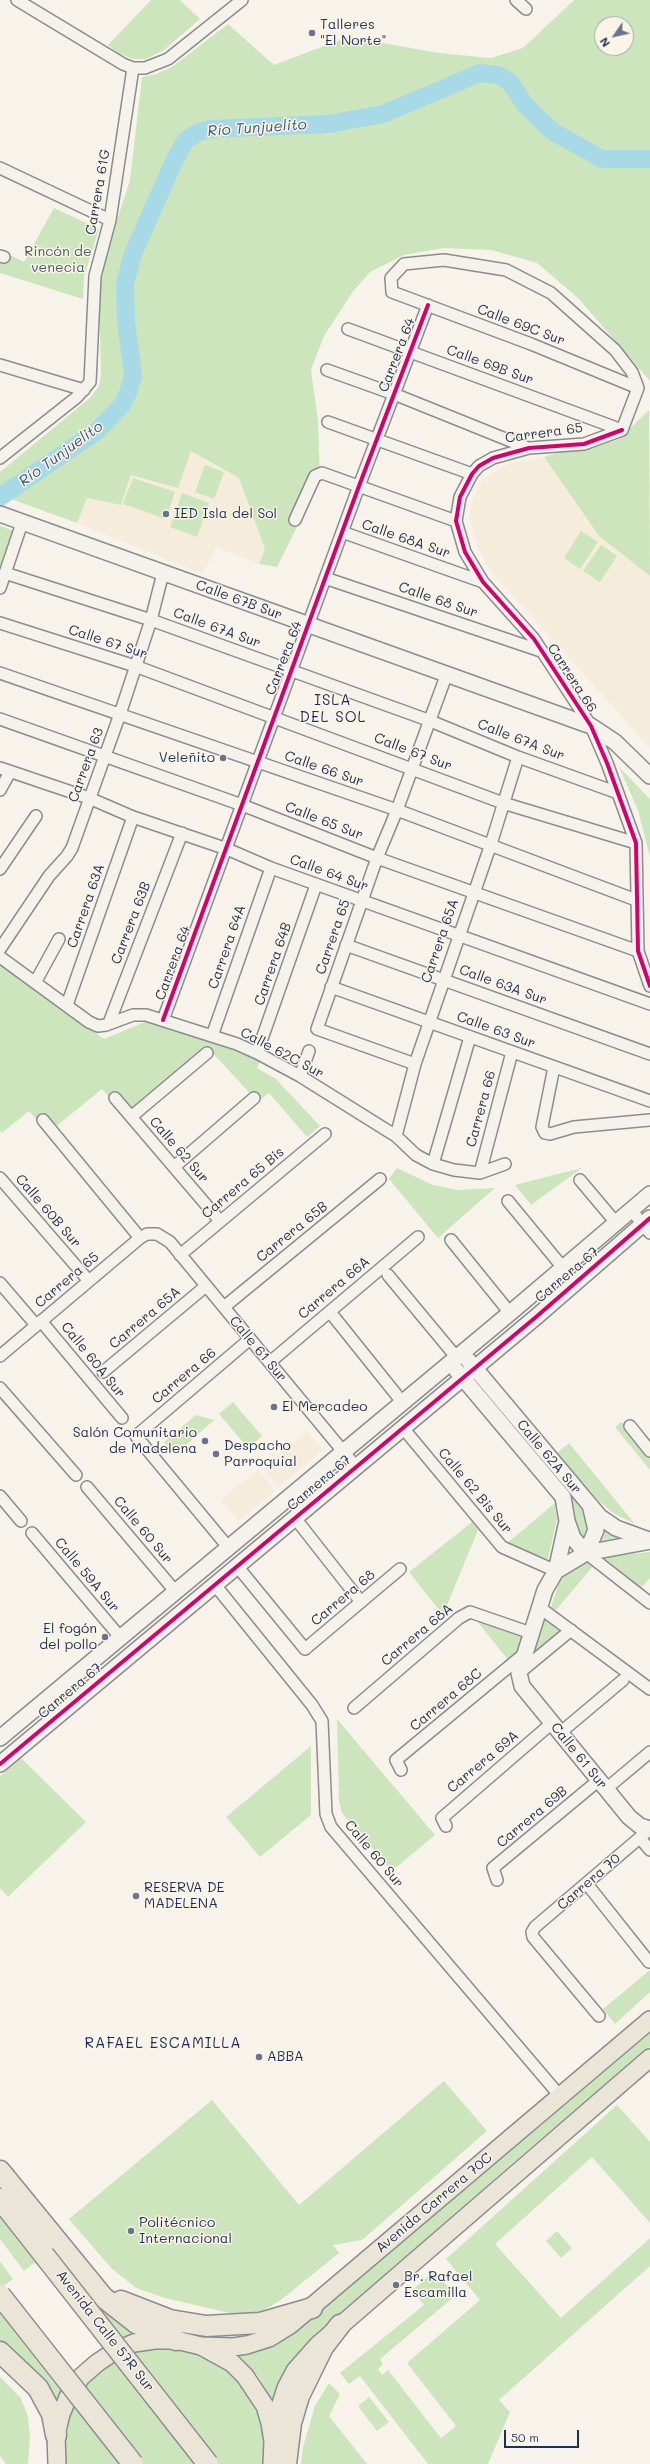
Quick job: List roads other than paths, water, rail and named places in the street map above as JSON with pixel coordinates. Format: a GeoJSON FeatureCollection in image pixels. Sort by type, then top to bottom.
{"type":"FeatureCollection","features":[{"type":"Feature","properties":{"kind":"highway"},"geometry":{"type":"LineString","coordinates":[[0,2171],[103,2297],[124,2315],[149,2330],[176,2340]]}},
{"type":"Feature","properties":{"kind":"highway","name":"Avenida Calle 57R Sur"},"geometry":{"type":"LineString","coordinates":[[0,2199],[208,2464]]}},
{"type":"Feature","properties":{"kind":"highway"},"geometry":{"type":"LineString","coordinates":[[89,2281],[119,2300],[147,2313],[170,2320],[206,2326],[260,2323],[312,2308]]}},
{"type":"Feature","properties":{"kind":"highway"},"geometry":{"type":"LineString","coordinates":[[0,2294],[133,2464]]}},
{"type":"Feature","properties":{"kind":"highway"},"geometry":{"type":"LineString","coordinates":[[286,2464],[291,2422],[299,2396],[323,2347],[340,2325]]}},
{"type":"Feature","properties":{"kind":"highway"},"geometry":{"type":"LineString","coordinates":[[0,2352],[38,2388],[52,2414],[56,2435]]}},
{"type":"Feature","properties":{"kind":"main road","name":"Avenida Carrera 70C"},"geometry":{"type":"LineString","coordinates":[[201,2346],[233,2347],[269,2338],[312,2308],[650,2020]]}},
{"type":"Feature","properties":{"kind":"main road"},"geometry":{"type":"LineString","coordinates":[[272,2464],[273,2441],[278,2410],[296,2371],[318,2345],[650,2058]]}},
{"type":"Feature","properties":{"kind":"main road"},"geometry":{"type":"LineString","coordinates":[[57,2464],[56,2435],[61,2414],[69,2395],[81,2377],[97,2362],[115,2351],[134,2343],[155,2340],[176,2340],[201,2346],[232,2363],[249,2380],[265,2406],[273,2441]]}},
{"type":"Feature","properties":{"kind":"street"},"geometry":{"type":"LineString","coordinates":[[17,0],[31,3],[110,57],[133,68],[144,68],[168,59],[242,0]]}},
{"type":"Feature","properties":{"kind":"street"},"geometry":{"type":"LineString","coordinates":[[516,0],[526,9]]}},
{"type":"Feature","properties":{"kind":"street","name":"Carrera 61G"},"geometry":{"type":"LineString","coordinates":[[0,458],[84,390],[92,374],[95,276],[110,220],[133,68]]}},
{"type":"Feature","properties":{"kind":"street"},"geometry":{"type":"LineString","coordinates":[[0,168],[110,220]]}},
{"type":"Feature","properties":{"kind":"street","name":"Calle 69C Sur"},"geometry":{"type":"LineString","coordinates":[[444,260],[506,270],[551,293],[615,350],[632,372],[638,388],[392,292],[390,285],[393,274],[410,262],[444,260]]}},
{"type":"Feature","properties":{"kind":"street","name":"Carrera 64"},"geometry":{"type":"LineString","coordinates":[[163,1020],[259,762],[273,717],[428,305]]}},
{"type":"Feature","properties":{"kind":"street","name":"Calle 69B Sur"},"geometry":{"type":"LineString","coordinates":[[348,329],[622,430]]}},
{"type":"Feature","properties":{"kind":"street"},"geometry":{"type":"LineString","coordinates":[[0,365],[84,390]]}},
{"type":"Feature","properties":{"kind":"street"},"geometry":{"type":"LineString","coordinates":[[327,370],[394,394],[529,448]]}},
{"type":"Feature","properties":{"kind":"street"},"geometry":{"type":"LineString","coordinates":[[622,430],[638,388]]}},
{"type":"Feature","properties":{"kind":"street"},"geometry":{"type":"LineString","coordinates":[[328,422],[472,474]]}},
{"type":"Feature","properties":{"kind":"street","name":"Carrera 65"},"geometry":{"type":"LineString","coordinates":[[483,582],[465,552],[456,521],[460,497],[478,466],[493,458],[529,448],[584,444],[622,430]]}},
{"type":"Feature","properties":{"kind":"street"},"geometry":{"type":"LineString","coordinates":[[295,520],[315,476],[322,473],[456,521]]}},
{"type":"Feature","properties":{"kind":"street"},"geometry":{"type":"LineString","coordinates":[[0,588],[5,573],[11,518]]}},
{"type":"Feature","properties":{"kind":"street","name":"Calle 67B Sur"},"geometry":{"type":"LineString","coordinates":[[11,518],[446,676],[591,726],[615,742],[650,776]]}},
{"type":"Feature","properties":{"kind":"street","name":"Calle 68A Sur"},"geometry":{"type":"LineString","coordinates":[[342,532],[483,582]]}},
{"type":"Feature","properties":{"kind":"street","name":"Calle 67A Sur"},"geometry":{"type":"LineString","coordinates":[[5,573],[151,620],[291,672],[428,720],[518,757],[618,793]]}},
{"type":"Feature","properties":{"kind":"street","name":"Carrera 63"},"geometry":{"type":"LineString","coordinates":[[0,949],[49,876],[68,856],[120,714],[151,620],[163,573]]}},
{"type":"Feature","properties":{"kind":"street","name":"Calle 68 Sur"},"geometry":{"type":"LineString","coordinates":[[325,578],[541,651]]}},
{"type":"Feature","properties":{"kind":"street","name":"Carrera 66"},"geometry":{"type":"LineString","coordinates":[[483,582],[514,615],[541,651],[591,726],[636,843],[638,951],[650,986]]}},
{"type":"Feature","properties":{"kind":"street","name":"Calle 67 Sur"},"geometry":{"type":"LineString","coordinates":[[0,623],[135,666],[503,803],[636,843]]}},
{"type":"Feature","properties":{"kind":"street","name":"Calle 66 Sur"},"geometry":{"type":"LineString","coordinates":[[0,673],[397,810],[636,900]]}},
{"type":"Feature","properties":{"kind":"street","name":"Carrera 65"},"geometry":{"type":"LineString","coordinates":[[415,1064],[317,1029],[377,858],[397,810],[428,720],[446,676]]}},
{"type":"Feature","properties":{"kind":"street","name":"Calle 65 Sur"},"geometry":{"type":"LineString","coordinates":[[0,719],[242,805],[377,858],[638,951]]}},
{"type":"Feature","properties":{"kind":"street","name":"Carrera 65A"},"geometry":{"type":"LineString","coordinates":[[396,1136],[415,1064],[518,757]]}},
{"type":"Feature","properties":{"kind":"street"},"geometry":{"type":"LineString","coordinates":[[0,790],[5,770]]}},
{"type":"Feature","properties":{"kind":"street","name":"Calle 64 Sur"},"geometry":{"type":"LineString","coordinates":[[5,770],[89,798],[133,816],[227,849],[316,885],[650,1004]]}},
{"type":"Feature","properties":{"kind":"street"},"geometry":{"type":"LineString","coordinates":[[0,869],[36,816]]}},
{"type":"Feature","properties":{"kind":"street","name":"Carrera 63A"},"geometry":{"type":"LineString","coordinates":[[67,1004],[133,816]]}},
{"type":"Feature","properties":{"kind":"street","name":"Carrera 63B"},"geometry":{"type":"LineString","coordinates":[[109,1023],[182,833]]}},
{"type":"Feature","properties":{"kind":"street","name":"Carrera 64A"},"geometry":{"type":"LineString","coordinates":[[212,1036],[271,868]]}},
{"type":"Feature","properties":{"kind":"street","name":"Carrera 64B"},"geometry":{"type":"LineString","coordinates":[[258,1053],[316,885]]}},
{"type":"Feature","properties":{"kind":"street"},"geometry":{"type":"LineString","coordinates":[[36,981],[59,940]]}},
{"type":"Feature","properties":{"kind":"street","name":"Calle 63A Sur"},"geometry":{"type":"LineString","coordinates":[[346,945],[650,1054]]}},
{"type":"Feature","properties":{"kind":"street","name":"Calle 62C Sur"},"geometry":{"type":"LineString","coordinates":[[0,957],[36,981],[90,1022],[98,1026],[133,1015],[146,1015],[212,1036],[258,1053],[300,1076],[396,1136],[416,1155],[433,1164],[454,1170],[480,1173],[505,1164]]}},
{"type":"Feature","properties":{"kind":"street","name":"Calle 63 Sur"},"geometry":{"type":"LineString","coordinates":[[331,987],[650,1101]]}},
{"type":"Feature","properties":{"kind":"street"},"geometry":{"type":"LineString","coordinates":[[433,1164],[470,1037]]}},
{"type":"Feature","properties":{"kind":"street"},"geometry":{"type":"LineString","coordinates":[[300,1076],[309,1051]]}},
{"type":"Feature","properties":{"kind":"street","name":"Carrera 66"},"geometry":{"type":"LineString","coordinates":[[480,1173],[512,1052]]}},
{"type":"Feature","properties":{"kind":"street"},"geometry":{"type":"LineString","coordinates":[[131,1117],[207,1053]]}},
{"type":"Feature","properties":{"kind":"street"},"geometry":{"type":"LineString","coordinates":[[554,1067],[542,1127],[545,1133],[550,1134],[574,1127],[650,1120]]}},
{"type":"Feature","properties":{"kind":"street","name":"Calle 62 Sur"},"geometry":{"type":"LineString","coordinates":[[115,1098],[220,1221]]}},
{"type":"Feature","properties":{"kind":"street"},"geometry":{"type":"LineString","coordinates":[[174,1167],[254,1098]]}},
{"type":"Feature","properties":{"kind":"street"},"geometry":{"type":"LineString","coordinates":[[43,1120],[140,1238]]}},
{"type":"Feature","properties":{"kind":"street","name":"Carrera 65 Bis"},"geometry":{"type":"LineString","coordinates":[[180,1255],[325,1134]]}},
{"type":"Feature","properties":{"kind":"street","name":"Calle 60B Sur"},"geometry":{"type":"LineString","coordinates":[[0,1178],[89,1281]]}},
{"type":"Feature","properties":{"kind":"street","name":"Carrera 65B"},"geometry":{"type":"LineString","coordinates":[[224,1307],[380,1179]]}},
{"type":"Feature","properties":{"kind":"street"},"geometry":{"type":"LineString","coordinates":[[580,1180],[617,1224]]}},
{"type":"Feature","properties":{"kind":"street","name":"Carrera 67"},"geometry":{"type":"LineString","coordinates":[[0,1738],[564,1269],[650,1194]]}},
{"type":"Feature","properties":{"kind":"street"},"geometry":{"type":"LineString","coordinates":[[508,1201],[564,1269]]}},
{"type":"Feature","properties":{"kind":"street"},"geometry":{"type":"LineString","coordinates":[[632,1211],[648,1225]]}},
{"type":"Feature","properties":{"kind":"street","name":"Carrera 67"},"geometry":{"type":"LineString","coordinates":[[0,1764],[356,1466],[648,1225]]}},
{"type":"Feature","properties":{"kind":"street","name":"Carrera 65"},"geometry":{"type":"LineString","coordinates":[[0,1356],[140,1238],[147,1234],[157,1234]]}},
{"type":"Feature","properties":{"kind":"street","name":"Calle 61 Sur"},"geometry":{"type":"LineString","coordinates":[[157,1234],[170,1242],[356,1466]]}},
{"type":"Feature","properties":{"kind":"street","name":"Carrera 66A"},"geometry":{"type":"LineString","coordinates":[[270,1362],[418,1237]]}},
{"type":"Feature","properties":{"kind":"street"},"geometry":{"type":"LineString","coordinates":[[451,1240],[510,1314]]}},
{"type":"Feature","properties":{"kind":"street","name":"Calle 62A Sur"},"geometry":{"type":"LineString","coordinates":[[388,1274],[457,1358],[475,1368],[591,1508],[616,1528],[650,1540]]}},
{"type":"Feature","properties":{"kind":"street","name":"Calle 60A Sur"},"geometry":{"type":"LineString","coordinates":[[0,1283],[39,1323],[122,1418]]}},
{"type":"Feature","properties":{"kind":"street","name":"Carrera 65A"},"geometry":{"type":"LineString","coordinates":[[103,1372],[206,1286]]}},
{"type":"Feature","properties":{"kind":"street"},"geometry":{"type":"LineString","coordinates":[[330,1312],[403,1403]]}},
{"type":"Feature","properties":{"kind":"street","name":"Carrera 66"},"geometry":{"type":"LineString","coordinates":[[224,1551],[136,1436],[250,1339]]}},
{"type":"Feature","properties":{"kind":"street","name":"Calle 62A Sur"},"geometry":{"type":"LineString","coordinates":[[457,1358],[463,1378],[558,1490],[566,1505],[566,1521],[556,1571]]}},
{"type":"Feature","properties":{"kind":"street"},"geometry":{"type":"LineString","coordinates":[[0,1388],[76,1475]]}},
{"type":"Feature","properties":{"kind":"street"},"geometry":{"type":"LineString","coordinates":[[630,1426],[650,1451]]}},
{"type":"Feature","properties":{"kind":"street","name":"Calle 62 Bis Sur"},"geometry":{"type":"LineString","coordinates":[[402,1428],[502,1547],[556,1571]]}},
{"type":"Feature","properties":{"kind":"street","name":"Calle 60 Sur"},"geometry":{"type":"LineString","coordinates":[[87,1487],[175,1592]]}},
{"type":"Feature","properties":{"kind":"street"},"geometry":{"type":"LineString","coordinates":[[0,1496],[21,1521]]}},
{"type":"Feature","properties":{"kind":"street"},"geometry":{"type":"LineString","coordinates":[[586,1553],[596,1530],[596,1522],[591,1508]]}},
{"type":"Feature","properties":{"kind":"street"},"geometry":{"type":"LineString","coordinates":[[295,1518],[361,1602]]}},
{"type":"Feature","properties":{"kind":"street"},"geometry":{"type":"LineString","coordinates":[[566,1521],[572,1538],[586,1553],[650,1603]]}},
{"type":"Feature","properties":{"kind":"street","name":"Calle 59A Sur"},"geometry":{"type":"LineString","coordinates":[[32,1533],[120,1637]]}},
{"type":"Feature","properties":{"kind":"street"},"geometry":{"type":"LineString","coordinates":[[519,1673],[523,1655],[539,1607],[548,1584],[556,1571],[586,1553],[650,1540]]}},
{"type":"Feature","properties":{"kind":"street"},"geometry":{"type":"LineString","coordinates":[[224,1551],[235,1568]]}},
{"type":"Feature","properties":{"kind":"street","name":"Carrera 68"},"geometry":{"type":"LineString","coordinates":[[235,1568],[305,1649],[400,1569]]}},
{"type":"Feature","properties":{"kind":"street","name":"Calle 60 Sur"},"geometry":{"type":"LineString","coordinates":[[215,1585],[312,1705],[322,1721],[326,1814],[331,1827],[560,2096]]}},
{"type":"Feature","properties":{"kind":"street"},"geometry":{"type":"LineString","coordinates":[[539,1607],[650,1689]]}},
{"type":"Feature","properties":{"kind":"street","name":"Carrera 68A"},"geometry":{"type":"LineString","coordinates":[[354,1708],[459,1618],[470,1612],[531,1633]]}},
{"type":"Feature","properties":{"kind":"street"},"geometry":{"type":"LineString","coordinates":[[519,1673],[571,1630]]}},
{"type":"Feature","properties":{"kind":"street","name":"Carrera 68C"},"geometry":{"type":"LineString","coordinates":[[402,1770],[396,1760],[523,1655]]}},
{"type":"Feature","properties":{"kind":"street","name":"Calle 61 Sur"},"geometry":{"type":"LineString","coordinates":[[519,1673],[522,1686],[629,1817],[647,1832],[650,1850]]}},
{"type":"Feature","properties":{"kind":"street","name":"Carrera 69A"},"geometry":{"type":"LineString","coordinates":[[446,1826],[442,1818],[556,1728],[623,1680]]}},
{"type":"Feature","properties":{"kind":"street","name":"Carrera 69B"},"geometry":{"type":"LineString","coordinates":[[497,1880],[493,1868],[602,1785],[650,1752]]}},
{"type":"Feature","properties":{"kind":"street","name":"Carrera 70"},"geometry":{"type":"LineString","coordinates":[[599,2016],[533,1937],[535,1927],[647,1832]]}},
{"type":"Feature","properties":{"kind":"street"},"geometry":{"type":"LineString","coordinates":[[587,1884],[649,1962]]}},
{"type":"Feature","properties":{"kind":"waterway","name":"Río Tunjuelito"},"geometry":{"type":"LineString","coordinates":[[0,497],[97,431],[122,405],[128,393],[133,375],[126,321],[125,283],[133,254],[175,159],[186,140],[199,132],[211,129],[329,124],[383,114],[480,73],[498,75],[510,82],[525,105],[552,131],[602,159],[650,159]]}},
{"type":"Feature","properties":{"kind":"place","name":"Talleres \"El Norte\""},"geometry":{"type":"Point","coordinates":[312,33]}},
{"type":"Feature","properties":{"kind":"place","name":"IED Isla del Sol"},"geometry":{"type":"Point","coordinates":[166,514]}},
{"type":"Feature","properties":{"kind":"place","name":"Veleñito"},"geometry":{"type":"Point","coordinates":[223,758]}},
{"type":"Feature","properties":{"kind":"place","name":"El Mercadeo"},"geometry":{"type":"Point","coordinates":[274,1407]}},
{"type":"Feature","properties":{"kind":"place","name":"Salón Comunitario de Madelena"},"geometry":{"type":"Point","coordinates":[205,1441]}},
{"type":"Feature","properties":{"kind":"place","name":"Despacho Parroquial"},"geometry":{"type":"Point","coordinates":[216,1454]}},
{"type":"Feature","properties":{"kind":"place","name":"El fogón del pollo"},"geometry":{"type":"Point","coordinates":[105,1637]}},
{"type":"Feature","properties":{"kind":"place","name":"RESERVA DE MADELENA"},"geometry":{"type":"Point","coordinates":[136,1896]}},
{"type":"Feature","properties":{"kind":"place","name":"ABBA"},"geometry":{"type":"Point","coordinates":[259,2057]}},
{"type":"Feature","properties":{"kind":"place","name":"Politécnico Internacional"},"geometry":{"type":"Point","coordinates":[131,2231]}},
{"type":"Feature","properties":{"kind":"place","name":"Br. Rafael Escamilla"},"geometry":{"type":"Point","coordinates":[396,2285]}},
{"type":"Feature","properties":{"kind":"district","name":"ISLA DEL SOL"},"geometry":{"type":"Point","coordinates":[333,708]}},
{"type":"Feature","properties":{"kind":"district","name":"RAFAEL ESCAMILLA"},"geometry":{"type":"Point","coordinates":[163,2043]}},
{"type":"Feature","properties":{"kind":"park label","name":"Rincón de venecia"},"geometry":{"type":"Point","coordinates":[58,260]}}]}
